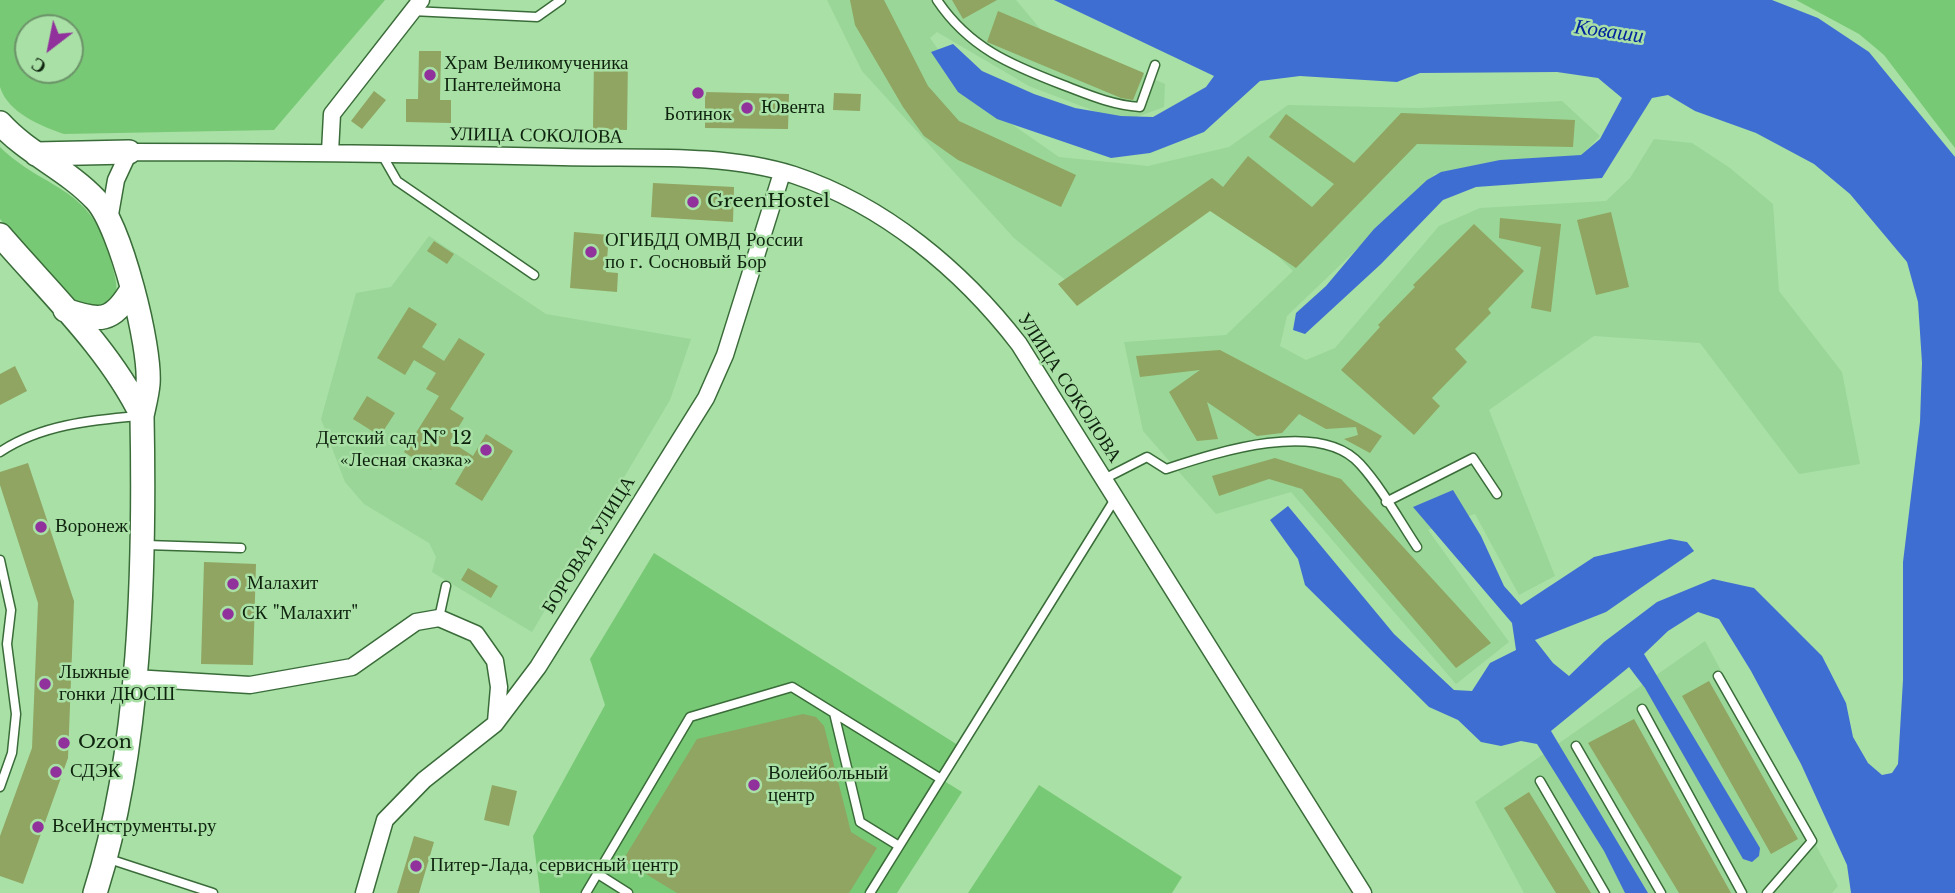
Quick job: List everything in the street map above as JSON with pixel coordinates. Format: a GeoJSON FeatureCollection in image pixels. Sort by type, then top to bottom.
{"type":"FeatureCollection","features":[{"type":"Feature","properties":{"kind":"main road"},"geometry":{"type":"LineString","coordinates":[[0,123],[16,141],[75,181],[97,201],[109,220],[132,289],[141,327],[148,383],[142,416],[134,678],[125,761],[106,858],[95,893]]}},
{"type":"Feature","properties":{"kind":"main road"},"geometry":{"type":"LineString","coordinates":[[36,154],[129,152]]}},
{"type":"Feature","properties":{"kind":"main road"},"geometry":{"type":"LineString","coordinates":[[0,235],[129,389],[142,416]]}},
{"type":"Feature","properties":{"kind":"main road"},"geometry":{"type":"LineString","coordinates":[[65,310],[94,320],[109,316],[122,305],[132,289]]}},
{"type":"Feature","properties":{"kind":"street"},"geometry":{"type":"LineString","coordinates":[[330,152],[332,114],[416,6]]}},
{"type":"Feature","properties":{"kind":"street"},"geometry":{"type":"LineString","coordinates":[[109,220],[116,180],[129,152]]}},
{"type":"Feature","properties":{"kind":"street","name":"УЛИЦА СОКОЛОВА"},"geometry":{"type":"LineString","coordinates":[[129,152],[330,152],[728,162],[782,173],[837,192],[902,231],[948,267],[995,314],[1019,344],[1363,893]]}},
{"type":"Feature","properties":{"kind":"street","name":"БОРОВАЯ УЛИЦА"},"geometry":{"type":"LineString","coordinates":[[365,893],[385,820],[424,780],[495,724],[538,667],[706,398],[725,355],[782,173]]}},
{"type":"Feature","properties":{"kind":"street"},"geometry":{"type":"LineString","coordinates":[[134,678],[250,685],[352,667],[416,622],[439,618],[475,634],[495,661],[499,687],[495,724]]}},
{"type":"Feature","properties":{"kind":"lane"},"geometry":{"type":"LineString","coordinates":[[416,6],[537,17],[561,0]]}},
{"type":"Feature","properties":{"kind":"lane"},"geometry":{"type":"LineString","coordinates":[[937,0],[953,24],[1004,62],[1116,105],[1140,107],[1155,65]]}},
{"type":"Feature","properties":{"kind":"lane"},"geometry":{"type":"LineString","coordinates":[[381,153],[397,181],[534,275]]}},
{"type":"Feature","properties":{"kind":"lane"},"geometry":{"type":"LineString","coordinates":[[0,452],[23,437],[82,422],[142,416]]}},
{"type":"Feature","properties":{"kind":"lane"},"geometry":{"type":"LineString","coordinates":[[1104,478],[1147,457],[1166,469],[1247,447],[1293,440],[1334,447],[1359,462],[1417,547]]}},
{"type":"Feature","properties":{"kind":"lane"},"geometry":{"type":"LineString","coordinates":[[1386,502],[1473,458],[1497,494]]}},
{"type":"Feature","properties":{"kind":"lane"},"geometry":{"type":"LineString","coordinates":[[870,893],[1115,499]]}},
{"type":"Feature","properties":{"kind":"lane"},"geometry":{"type":"LineString","coordinates":[[140,545],[241,548]]}},
{"type":"Feature","properties":{"kind":"lane"},"geometry":{"type":"LineString","coordinates":[[0,559],[11,610],[7,644],[16,714],[12,753],[0,787]]}},
{"type":"Feature","properties":{"kind":"lane"},"geometry":{"type":"LineString","coordinates":[[439,618],[446,586]]}},
{"type":"Feature","properties":{"kind":"lane"},"geometry":{"type":"LineString","coordinates":[[1718,676],[1812,841],[1767,893]]}},
{"type":"Feature","properties":{"kind":"lane"},"geometry":{"type":"LineString","coordinates":[[586,893],[690,717],[792,687],[941,779]]}},
{"type":"Feature","properties":{"kind":"lane"},"geometry":{"type":"LineString","coordinates":[[1642,709],[1742,893]]}},
{"type":"Feature","properties":{"kind":"lane"},"geometry":{"type":"LineString","coordinates":[[834,713],[860,822],[899,846]]}},
{"type":"Feature","properties":{"kind":"lane"},"geometry":{"type":"LineString","coordinates":[[1576,746],[1661,893]]}},
{"type":"Feature","properties":{"kind":"lane"},"geometry":{"type":"LineString","coordinates":[[1540,781],[1605,893]]}},
{"type":"Feature","properties":{"kind":"lane"},"geometry":{"type":"LineString","coordinates":[[106,858],[212,893]]}},
{"type":"Feature","properties":{"kind":"lane"},"geometry":{"type":"LineString","coordinates":[[598,874],[628,893]]}},
{"type":"Feature","properties":{"kind":"shaded area"},"geometry":{"type":"Polygon","coordinates":[[[0,0],[385,0],[274,130],[64,134],[26,117],[10,104],[0,87],[0,0]]]}},
{"type":"Feature","properties":{"kind":"shaded area"},"geometry":{"type":"Polygon","coordinates":[[[827,0],[1016,0],[1042,31],[1165,84],[1164,107],[1123,122],[1029,86],[937,32],[930,38],[971,96],[1059,157],[1148,166],[1229,147],[1288,105],[1419,108],[1562,101],[1600,136],[1573,164],[1435,174],[1287,316],[1280,346],[1306,360],[1335,348],[1439,226],[1480,208],[1606,201],[1630,178],[1654,139],[1692,143],[1730,168],[1773,204],[1779,291],[1842,372],[1860,464],[1799,474],[1700,343],[1594,336],[1489,410],[1555,576],[1519,595],[1475,514],[1428,530],[1509,642],[1456,684],[1291,492],[1216,514],[1143,431],[1124,342],[1226,335],[1293,271],[1219,198],[1080,292],[1014,238],[862,71],[827,0]]]}},
{"type":"Feature","properties":{"kind":"shaded area"},"geometry":{"type":"Polygon","coordinates":[[[1796,0],[1955,0],[1955,148],[1884,55],[1859,34],[1796,0]]]}},
{"type":"Feature","properties":{"kind":"shaded area"},"geometry":{"type":"Polygon","coordinates":[[[0,147],[78,201],[90,215],[101,232],[109,255],[116,281],[116,297],[99,308],[78,303],[66,296],[0,219],[0,147]]]}},
{"type":"Feature","properties":{"kind":"shaded area","name":"Детский сад № 12 «Лесная сказка»"},"geometry":{"type":"Polygon","coordinates":[[[429,236],[546,314],[691,339],[670,400],[532,632],[432,572],[436,557],[429,543],[364,504],[345,482],[321,419],[356,293],[391,287],[429,236]]]}},
{"type":"Feature","properties":{"kind":"shaded area"},"geometry":{"type":"Polygon","coordinates":[[[654,553],[961,747],[941,779],[962,792],[897,893],[540,893],[533,836],[605,705],[590,659],[654,553]]]}},
{"type":"Feature","properties":{"kind":"shaded area"},"geometry":{"type":"Polygon","coordinates":[[[1705,641],[1838,886],[1832,893],[1524,893],[1475,802],[1705,641]]]}},
{"type":"Feature","properties":{"kind":"shaded area"},"geometry":{"type":"Polygon","coordinates":[[[1039,785],[1182,877],[1172,893],[968,893],[1039,785]]]}},
{"type":"Feature","properties":{"kind":"water","name":"Коваши"},"geometry":{"type":"Polygon","coordinates":[[[1054,0],[1772,0],[1818,18],[1869,52],[1955,157],[1955,893],[1851,893],[1847,865],[1801,764],[1751,671],[1719,619],[1698,612],[1668,631],[1644,654],[1760,848],[1759,856],[1752,862],[1743,859],[1645,688],[1629,667],[1551,731],[1648,893],[1625,893],[1604,851],[1537,744],[1521,741],[1501,746],[1481,742],[1458,720],[1429,707],[1305,585],[1298,559],[1270,520],[1288,506],[1394,634],[1454,690],[1472,691],[1490,663],[1516,650],[1512,623],[1413,507],[1453,490],[1481,536],[1504,586],[1521,605],[1594,557],[1670,539],[1687,542],[1694,551],[1606,612],[1535,640],[1553,663],[1569,676],[1604,642],[1657,602],[1713,579],[1754,588],[1822,656],[1846,703],[1853,737],[1868,763],[1882,775],[1892,773],[1898,764],[1903,680],[1903,562],[1920,422],[1922,363],[1918,302],[1907,262],[1850,194],[1814,164],[1756,133],[1695,111],[1668,95],[1652,98],[1602,178],[1476,187],[1443,200],[1381,264],[1305,334],[1293,330],[1296,313],[1326,286],[1374,229],[1427,180],[1441,172],[1500,160],[1581,155],[1600,139],[1622,98],[1598,78],[1557,72],[1420,73],[1397,82],[1300,76],[1260,81],[1204,132],[1150,153],[1111,158],[997,119],[958,92],[931,52],[953,44],[982,71],[1034,94],[1075,108],[1121,116],[1153,117],[1206,87],[1214,76],[1054,0]]]}},
{"type":"Feature","properties":{"kind":"building"},"geometry":{"type":"Polygon","coordinates":[[[850,0],[884,0],[928,86],[959,121],[1076,175],[1061,207],[958,160],[924,136],[903,107],[855,25],[850,0]]]}},
{"type":"Feature","properties":{"kind":"building"},"geometry":{"type":"Polygon","coordinates":[[[952,0],[997,0],[963,19],[952,0]]]}},
{"type":"Feature","properties":{"kind":"building"},"geometry":{"type":"Polygon","coordinates":[[[998,11],[1144,73],[1133,100],[1121,98],[987,42],[998,11]]]}},
{"type":"Feature","properties":{"kind":"building","name":"Храм Великомученика Пантелеймона"},"geometry":{"type":"Polygon","coordinates":[[[419,51],[441,51],[440,100],[451,100],[451,123],[406,122],[406,99],[418,99],[419,51]]]}},
{"type":"Feature","properties":{"kind":"building"},"geometry":{"type":"Polygon","coordinates":[[[594,58],[628,59],[627,130],[593,129],[594,58]]]}},
{"type":"Feature","properties":{"kind":"building"},"geometry":{"type":"Polygon","coordinates":[[[374,91],[386,100],[362,129],[351,121],[374,91]]]}},
{"type":"Feature","properties":{"kind":"building","name":"Ювента"},"geometry":{"type":"Polygon","coordinates":[[[705,92],[789,94],[788,129],[705,128],[705,92]]]}},
{"type":"Feature","properties":{"kind":"building"},"geometry":{"type":"Polygon","coordinates":[[[834,93],[861,94],[860,111],[833,110],[834,93]]]}},
{"type":"Feature","properties":{"kind":"building"},"geometry":{"type":"Polygon","coordinates":[[[1401,113],[1575,120],[1573,147],[1417,144],[1296,268],[1210,211],[1077,306],[1058,284],[1212,178],[1223,187],[1248,156],[1312,207],[1334,184],[1269,137],[1286,114],[1354,163],[1401,113]]]}},
{"type":"Feature","properties":{"kind":"building","name":"GreenHostel"},"geometry":{"type":"Polygon","coordinates":[[[653,183],[734,187],[733,222],[651,217],[653,183]]]}},
{"type":"Feature","properties":{"kind":"building"},"geometry":{"type":"Polygon","coordinates":[[[1611,212],[1629,287],[1596,295],[1577,220],[1611,212]]]}},
{"type":"Feature","properties":{"kind":"building"},"geometry":{"type":"Polygon","coordinates":[[[1500,218],[1561,224],[1551,312],[1531,308],[1541,247],[1499,238],[1500,218]]]}},
{"type":"Feature","properties":{"kind":"building"},"geometry":{"type":"Polygon","coordinates":[[[1474,224],[1524,271],[1488,309],[1491,313],[1455,349],[1467,362],[1432,398],[1440,406],[1414,435],[1341,370],[1380,327],[1378,325],[1415,287],[1413,285],[1474,224]]]}},
{"type":"Feature","properties":{"kind":"building"},"geometry":{"type":"Polygon","coordinates":[[[574,232],[609,235],[606,272],[618,273],[617,292],[570,288],[574,232]]]}},
{"type":"Feature","properties":{"kind":"building"},"geometry":{"type":"Polygon","coordinates":[[[434,241],[454,254],[447,264],[427,251],[434,241]]]}},
{"type":"Feature","properties":{"kind":"building"},"geometry":{"type":"Polygon","coordinates":[[[409,307],[437,324],[422,347],[444,361],[459,338],[485,354],[450,409],[464,418],[450,441],[473,456],[486,434],[513,451],[482,501],[455,484],[465,467],[442,453],[431,470],[404,452],[439,396],[426,389],[436,373],[414,360],[405,375],[377,358],[409,307]]]}},
{"type":"Feature","properties":{"kind":"building"},"geometry":{"type":"Polygon","coordinates":[[[1220,350],[1382,436],[1370,453],[1344,439],[1358,435],[1356,427],[1326,429],[1299,414],[1282,433],[1257,436],[1207,402],[1218,439],[1197,441],[1169,392],[1200,370],[1140,377],[1136,356],[1220,350]]]}},
{"type":"Feature","properties":{"kind":"building"},"geometry":{"type":"Polygon","coordinates":[[[15,366],[27,391],[0,405],[0,374],[15,366]]]}},
{"type":"Feature","properties":{"kind":"building"},"geometry":{"type":"Polygon","coordinates":[[[367,396],[395,413],[380,436],[353,419],[367,396]]]}},
{"type":"Feature","properties":{"kind":"building"},"geometry":{"type":"Polygon","coordinates":[[[1275,458],[1341,479],[1491,643],[1456,668],[1302,489],[1269,479],[1219,496],[1212,476],[1275,458]]]}},
{"type":"Feature","properties":{"kind":"building"},"geometry":{"type":"Polygon","coordinates":[[[28,463],[74,601],[68,758],[23,884],[0,876],[0,836],[32,748],[38,603],[0,485],[0,472],[28,463]]]}},
{"type":"Feature","properties":{"kind":"building","name":"СК \"Малахит\""},"geometry":{"type":"Polygon","coordinates":[[[204,562],[256,564],[253,665],[201,664],[204,562]]]}},
{"type":"Feature","properties":{"kind":"building"},"geometry":{"type":"Polygon","coordinates":[[[468,568],[498,586],[491,598],[461,580],[468,568]]]}},
{"type":"Feature","properties":{"kind":"building"},"geometry":{"type":"Polygon","coordinates":[[[1709,681],[1798,839],[1771,854],[1682,696],[1709,681]]]}},
{"type":"Feature","properties":{"kind":"building","name":"Волейбольный центр"},"geometry":{"type":"Polygon","coordinates":[[[803,714],[816,717],[824,726],[851,832],[877,848],[849,893],[677,893],[623,860],[697,739],[803,714]]]}},
{"type":"Feature","properties":{"kind":"building"},"geometry":{"type":"Polygon","coordinates":[[[1634,719],[1731,893],[1679,893],[1588,743],[1634,719]]]}},
{"type":"Feature","properties":{"kind":"building"},"geometry":{"type":"Polygon","coordinates":[[[492,785],[517,791],[509,826],[484,820],[492,785]]]}},
{"type":"Feature","properties":{"kind":"building"},"geometry":{"type":"Polygon","coordinates":[[[1529,792],[1591,893],[1556,893],[1504,808],[1529,792]]]}},
{"type":"Feature","properties":{"kind":"building"},"geometry":{"type":"Polygon","coordinates":[[[414,836],[434,842],[419,893],[397,893],[414,836]]]}},
{"type":"Feature","properties":{"kind":"place","name":"Храм Великомученика Пантелеймона"},"geometry":{"type":"Point","coordinates":[430,75]}},
{"type":"Feature","properties":{"kind":"place","name":"Ботинок"},"geometry":{"type":"Point","coordinates":[698,93]}},
{"type":"Feature","properties":{"kind":"place","name":"Ювента"},"geometry":{"type":"Point","coordinates":[747,108]}},
{"type":"Feature","properties":{"kind":"place","name":"GreenHostel"},"geometry":{"type":"Point","coordinates":[693,202]}},
{"type":"Feature","properties":{"kind":"place","name":"ОГИБДД ОМВД России по г. Сосновый Бор"},"geometry":{"type":"Point","coordinates":[591,252]}},
{"type":"Feature","properties":{"kind":"place","name":"Детский сад № 12 «Лесная сказка»"},"geometry":{"type":"Point","coordinates":[486,450]}},
{"type":"Feature","properties":{"kind":"place","name":"Воронеж"},"geometry":{"type":"Point","coordinates":[41,527]}},
{"type":"Feature","properties":{"kind":"place","name":"Малахит"},"geometry":{"type":"Point","coordinates":[233,584]}},
{"type":"Feature","properties":{"kind":"place","name":"СК \"Малахит\""},"geometry":{"type":"Point","coordinates":[228,614]}},
{"type":"Feature","properties":{"kind":"place","name":"Лыжные гонки ДЮСШ"},"geometry":{"type":"Point","coordinates":[45,684]}},
{"type":"Feature","properties":{"kind":"place","name":"Ozon"},"geometry":{"type":"Point","coordinates":[64,743]}},
{"type":"Feature","properties":{"kind":"place","name":"СДЭК"},"geometry":{"type":"Point","coordinates":[56,772]}},
{"type":"Feature","properties":{"kind":"place","name":"Волейбольный центр"},"geometry":{"type":"Point","coordinates":[754,785]}},
{"type":"Feature","properties":{"kind":"place","name":"ВсеИнструменты.ру"},"geometry":{"type":"Point","coordinates":[38,827]}},
{"type":"Feature","properties":{"kind":"place","name":"Питер-Лада, сервисный центр"},"geometry":{"type":"Point","coordinates":[416,866]}}]}
